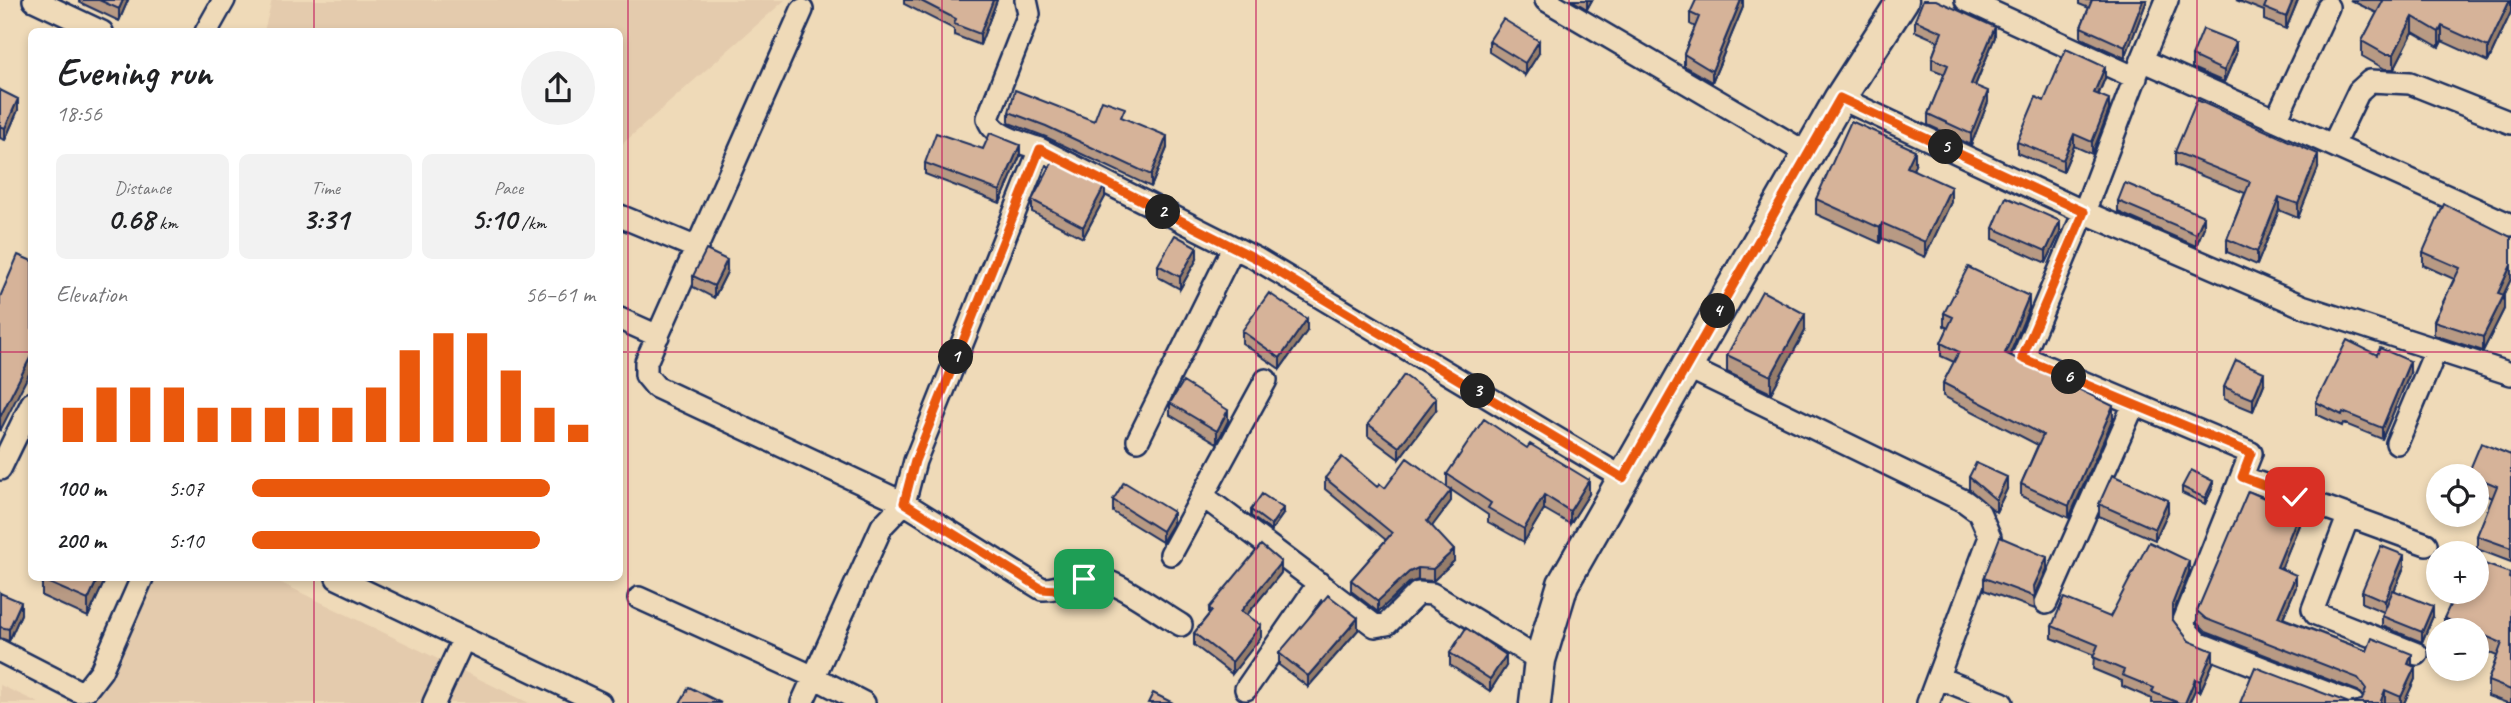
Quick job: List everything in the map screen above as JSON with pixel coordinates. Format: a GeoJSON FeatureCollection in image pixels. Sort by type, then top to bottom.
{"type":"FeatureCollection","features":[{"type":"Feature","properties":{"kind":"street"},"geometry":{"type":"LineString","coordinates":[[34,0],[94,28]]}},
{"type":"Feature","properties":{"kind":"street"},"geometry":{"type":"LineString","coordinates":[[208,28],[224,0]]}},
{"type":"Feature","properties":{"kind":"street"},"geometry":{"type":"LineString","coordinates":[[1026,0],[1029,13],[988,118],[990,126],[996,131],[1040,149],[1255,258],[1623,478]]}},
{"type":"Feature","properties":{"kind":"street"},"geometry":{"type":"LineString","coordinates":[[1546,0],[1808,154]]}},
{"type":"Feature","properties":{"kind":"street"},"geometry":{"type":"LineString","coordinates":[[1535,703],[1540,660],[1563,584],[1840,98],[1903,0]]}},
{"type":"Feature","properties":{"kind":"street"},"geometry":{"type":"LineString","coordinates":[[1966,0],[2138,69],[2276,120],[2511,225]]}},
{"type":"Feature","properties":{"kind":"street"},"geometry":{"type":"LineString","coordinates":[[2167,0],[2084,212],[2022,358],[2251,453],[2184,621],[2185,629],[2198,643],[2353,703]]}},
{"type":"Feature","properties":{"kind":"street"},"geometry":{"type":"LineString","coordinates":[[2276,120],[2328,7]]}},
{"type":"Feature","properties":{"kind":"street"},"geometry":{"type":"LineString","coordinates":[[802,10],[646,362],[646,375],[656,387],[904,503],[1042,589],[1057,590],[1084,579],[1104,580],[1181,625]]}},
{"type":"Feature","properties":{"kind":"street"},"geometry":{"type":"LineString","coordinates":[[2333,145],[2359,91],[2370,81],[2410,83],[2511,123]]}},
{"type":"Feature","properties":{"kind":"street"},"geometry":{"type":"LineString","coordinates":[[1840,98],[2084,212],[2302,306],[2511,374]]}},
{"type":"Feature","properties":{"kind":"street"},"geometry":{"type":"LineString","coordinates":[[802,703],[882,526],[904,503],[915,461],[1040,149]]}},
{"type":"Feature","properties":{"kind":"street"},"geometry":{"type":"LineString","coordinates":[[623,217],[697,248]]}},
{"type":"Feature","properties":{"kind":"street"},"geometry":{"type":"LineString","coordinates":[[1138,440],[1233,248]]}},
{"type":"Feature","properties":{"kind":"street"},"geometry":{"type":"LineString","coordinates":[[623,320],[658,336]]}},
{"type":"Feature","properties":{"kind":"street"},"geometry":{"type":"LineString","coordinates":[[2397,443],[2436,350]]}},
{"type":"Feature","properties":{"kind":"street"},"geometry":{"type":"LineString","coordinates":[[1687,367],[1964,500],[1979,512],[1990,537],[1928,703]]}},
{"type":"Feature","properties":{"kind":"street"},"geometry":{"type":"LineString","coordinates":[[1171,554],[1266,380]]}},
{"type":"Feature","properties":{"kind":"street"},"geometry":{"type":"LineString","coordinates":[[2046,603],[2134,404]]}},
{"type":"Feature","properties":{"kind":"street"},"geometry":{"type":"LineString","coordinates":[[0,468],[28,411]]}},
{"type":"Feature","properties":{"kind":"street"},"geometry":{"type":"LineString","coordinates":[[2242,477],[2426,544]]}},
{"type":"Feature","properties":{"kind":"street"},"geometry":{"type":"LineString","coordinates":[[1203,496],[1375,625],[1387,624],[1418,593],[1432,594],[1540,660]]}},
{"type":"Feature","properties":{"kind":"street"},"geometry":{"type":"LineString","coordinates":[[2348,517],[2313,609],[2316,614],[2417,654]]}},
{"type":"Feature","properties":{"kind":"street"},"geometry":{"type":"LineString","coordinates":[[0,651],[78,691],[87,689],[101,671],[141,581]]}},
{"type":"Feature","properties":{"kind":"street"},"geometry":{"type":"LineString","coordinates":[[343,581],[600,703]]}},
{"type":"Feature","properties":{"kind":"street"},"geometry":{"type":"LineString","coordinates":[[1246,690],[1318,583]]}},
{"type":"Feature","properties":{"kind":"street"},"geometry":{"type":"LineString","coordinates":[[639,598],[812,676],[864,703]]}},
{"type":"Feature","properties":{"kind":"street"},"geometry":{"type":"LineString","coordinates":[[434,703],[464,638]]}},
{"type":"Feature","properties":{"kind":"street"},"geometry":{"type":"LineString","coordinates":[[1939,678],[2002,703]]}},
{"type":"Feature","properties":{"kind":"shaded area"},"geometry":{"type":"Polygon","coordinates":[[[272,0],[785,0],[623,143],[623,28],[265,28],[272,0]]]}},
{"type":"Feature","properties":{"kind":"shaded area"},"geometry":{"type":"Polygon","coordinates":[[[149,581],[277,581],[529,703],[93,703],[149,581]]]}},
{"type":"Feature","properties":{"kind":"shaded area"},"geometry":{"type":"Polygon","coordinates":[[[0,685],[39,703],[0,703],[0,685]]]}},
{"type":"Feature","properties":{"kind":"building"},"geometry":{"type":"Polygon","coordinates":[[[99,0],[123,0],[119,9],[99,0]]]}},
{"type":"Feature","properties":{"kind":"building"},"geometry":{"type":"Polygon","coordinates":[[[919,0],[993,0],[980,34],[954,24],[956,19],[919,0]]]}},
{"type":"Feature","properties":{"kind":"building"},"geometry":{"type":"Polygon","coordinates":[[[1696,0],[1741,0],[1712,71],[1684,54],[1699,17],[1690,13],[1696,0]]]}},
{"type":"Feature","properties":{"kind":"building"},"geometry":{"type":"Polygon","coordinates":[[[1923,0],[1936,0],[1995,27],[1971,84],[1988,91],[1971,134],[1928,114],[1948,65],[1932,58],[1942,32],[1915,20],[1923,0]]]}},
{"type":"Feature","properties":{"kind":"building"},"geometry":{"type":"Polygon","coordinates":[[[2092,0],[2143,0],[2125,47],[2081,27],[2092,0]]]}},
{"type":"Feature","properties":{"kind":"building"},"geometry":{"type":"Polygon","coordinates":[[[2265,0],[2293,0],[2286,17],[2264,8],[2267,1],[2265,0]]]}},
{"type":"Feature","properties":{"kind":"building"},"geometry":{"type":"Polygon","coordinates":[[[2380,0],[2510,0],[2488,47],[2442,26],[2439,32],[2413,17],[2394,54],[2385,54],[2362,41],[2383,1],[2380,0]]]}},
{"type":"Feature","properties":{"kind":"building"},"geometry":{"type":"Polygon","coordinates":[[[1503,19],[1539,41],[1525,63],[1489,41],[1503,19]]]}},
{"type":"Feature","properties":{"kind":"building"},"geometry":{"type":"Polygon","coordinates":[[[2203,29],[2236,42],[2224,71],[2192,56],[2203,29]]]}},
{"type":"Feature","properties":{"kind":"building"},"geometry":{"type":"Polygon","coordinates":[[[2066,49],[2105,67],[2094,93],[2109,99],[2092,142],[2074,134],[2063,160],[2017,142],[2036,97],[2044,101],[2066,49]]]}},
{"type":"Feature","properties":{"kind":"building"},"geometry":{"type":"Polygon","coordinates":[[[0,90],[18,99],[5,128],[0,126],[0,90]]]}},
{"type":"Feature","properties":{"kind":"building"},"geometry":{"type":"Polygon","coordinates":[[[1015,90],[1094,121],[1102,100],[1125,108],[1121,117],[1167,136],[1151,175],[1046,126],[1009,112],[1015,90]]]}},
{"type":"Feature","properties":{"kind":"building"},"geometry":{"type":"Polygon","coordinates":[[[2197,100],[2318,154],[2298,204],[2279,197],[2257,252],[2227,239],[2250,182],[2175,152],[2197,100]]]}},
{"type":"Feature","properties":{"kind":"building"},"geometry":{"type":"Polygon","coordinates":[[[1851,121],[1915,150],[1907,167],[1951,187],[1925,242],[1882,223],[1880,228],[1816,199],[1851,121]]]}},
{"type":"Feature","properties":{"kind":"building"},"geometry":{"type":"Polygon","coordinates":[[[936,133],[983,149],[990,133],[1020,145],[1000,191],[925,163],[936,133]]]}},
{"type":"Feature","properties":{"kind":"building"},"geometry":{"type":"Polygon","coordinates":[[[1054,159],[1105,185],[1083,227],[1032,200],[1054,159]]]}},
{"type":"Feature","properties":{"kind":"building"},"geometry":{"type":"Polygon","coordinates":[[[2125,183],[2204,216],[2196,234],[2118,201],[2125,183]]]}},
{"type":"Feature","properties":{"kind":"building"},"geometry":{"type":"Polygon","coordinates":[[[2006,197],[2060,221],[2046,251],[1993,228],[2006,197]]]}},
{"type":"Feature","properties":{"kind":"building"},"geometry":{"type":"Polygon","coordinates":[[[2444,204],[2511,237],[2511,265],[2498,293],[2504,295],[2483,337],[2434,321],[2460,268],[2423,252],[2444,204]]]}},
{"type":"Feature","properties":{"kind":"building"},"geometry":{"type":"Polygon","coordinates":[[[1175,235],[1197,247],[1180,277],[1158,265],[1175,235]]]}},
{"type":"Feature","properties":{"kind":"building"},"geometry":{"type":"Polygon","coordinates":[[[706,250],[727,260],[714,286],[693,276],[706,250]]]}},
{"type":"Feature","properties":{"kind":"building"},"geometry":{"type":"Polygon","coordinates":[[[18,255],[28,259],[28,362],[0,417],[0,297],[18,255]]]}},
{"type":"Feature","properties":{"kind":"building"},"geometry":{"type":"Polygon","coordinates":[[[1968,267],[2029,296],[2005,353],[2113,406],[2069,506],[2021,484],[2043,435],[1943,383],[1959,352],[1941,343],[1953,317],[1944,313],[1968,267]]]}},
{"type":"Feature","properties":{"kind":"building"},"geometry":{"type":"Polygon","coordinates":[[[1762,291],[1805,314],[1771,376],[1727,355],[1762,291]]]}},
{"type":"Feature","properties":{"kind":"building"},"geometry":{"type":"Polygon","coordinates":[[[1269,293],[1307,319],[1280,358],[1242,331],[1269,293]]]}},
{"type":"Feature","properties":{"kind":"building"},"geometry":{"type":"Polygon","coordinates":[[[2347,340],[2377,355],[2380,348],[2410,361],[2382,428],[2343,412],[2342,415],[2316,402],[2347,340]]]}},
{"type":"Feature","properties":{"kind":"building"},"geometry":{"type":"Polygon","coordinates":[[[2236,360],[2264,372],[2253,399],[2224,387],[2236,360]]]}},
{"type":"Feature","properties":{"kind":"building"},"geometry":{"type":"Polygon","coordinates":[[[1404,375],[1436,398],[1399,447],[1368,424],[1404,375]]]}},
{"type":"Feature","properties":{"kind":"building"},"geometry":{"type":"Polygon","coordinates":[[[1183,382],[1228,410],[1217,431],[1170,403],[1183,382]]]}},
{"type":"Feature","properties":{"kind":"building"},"geometry":{"type":"Polygon","coordinates":[[[1484,419],[1527,448],[1530,444],[1589,480],[1570,511],[1544,495],[1524,529],[1488,508],[1491,503],[1447,474],[1484,419]]]}},
{"type":"Feature","properties":{"kind":"building"},"geometry":{"type":"Polygon","coordinates":[[[2481,443],[2511,455],[2511,548],[2477,536],[2481,527],[2489,527],[2489,506],[2497,486],[2489,483],[2489,464],[2472,464],[2481,443]]]}},
{"type":"Feature","properties":{"kind":"building"},"geometry":{"type":"Polygon","coordinates":[[[1342,457],[1377,487],[1380,484],[1385,488],[1407,458],[1451,490],[1427,521],[1454,550],[1433,569],[1418,568],[1409,572],[1378,601],[1351,580],[1392,533],[1325,478],[1342,457]]]}},
{"type":"Feature","properties":{"kind":"building"},"geometry":{"type":"Polygon","coordinates":[[[1976,463],[2007,477],[1996,500],[1969,477],[1976,463]]]}},
{"type":"Feature","properties":{"kind":"building"},"geometry":{"type":"Polygon","coordinates":[[[2191,470],[2213,481],[2205,498],[2182,487],[2191,470]]]}},
{"type":"Feature","properties":{"kind":"building"},"geometry":{"type":"Polygon","coordinates":[[[2112,475],[2168,500],[2155,529],[2099,504],[2112,475]]]}},
{"type":"Feature","properties":{"kind":"building"},"geometry":{"type":"Polygon","coordinates":[[[1124,482],[1173,512],[1162,531],[1113,500],[1124,482]]]}},
{"type":"Feature","properties":{"kind":"building"},"geometry":{"type":"Polygon","coordinates":[[[2248,491],[2299,513],[2277,567],[2296,575],[2278,617],[2367,651],[2372,638],[2412,654],[2408,664],[2415,667],[2401,697],[2385,690],[2380,703],[2349,703],[2362,700],[2366,689],[2358,678],[2206,619],[2197,611],[2248,491]]]}},
{"type":"Feature","properties":{"kind":"building"},"geometry":{"type":"Polygon","coordinates":[[[1262,494],[1283,508],[1271,525],[1251,510],[1262,494]]]}},
{"type":"Feature","properties":{"kind":"building"},"geometry":{"type":"Polygon","coordinates":[[[2000,537],[2047,557],[2034,586],[2035,597],[1984,578],[2000,537]]]}},
{"type":"Feature","properties":{"kind":"building"},"geometry":{"type":"Polygon","coordinates":[[[2149,542],[2189,561],[2172,605],[2172,619],[2189,641],[2213,651],[2200,681],[2195,679],[2185,703],[2152,692],[2154,688],[2122,675],[2124,670],[2093,657],[2098,645],[2052,626],[2064,598],[2110,617],[2149,542]]]}},
{"type":"Feature","properties":{"kind":"building"},"geometry":{"type":"Polygon","coordinates":[[[1261,545],[1281,562],[1241,611],[1261,625],[1232,662],[1194,633],[1212,611],[1209,608],[1261,545]]]}},
{"type":"Feature","properties":{"kind":"building"},"geometry":{"type":"Polygon","coordinates":[[[2381,546],[2404,555],[2385,601],[2362,591],[2381,546]]]}},
{"type":"Feature","properties":{"kind":"building"},"geometry":{"type":"Polygon","coordinates":[[[2489,566],[2510,573],[2511,690],[2488,681],[2502,643],[2489,638],[2489,618],[2444,618],[2450,604],[2489,604],[2489,566]]]}},
{"type":"Feature","properties":{"kind":"building"},"geometry":{"type":"Polygon","coordinates":[[[44,581],[97,581],[88,600],[44,581]]]}},
{"type":"Feature","properties":{"kind":"building"},"geometry":{"type":"Polygon","coordinates":[[[2393,590],[2433,606],[2422,632],[2382,616],[2393,590]]]}},
{"type":"Feature","properties":{"kind":"building"},"geometry":{"type":"Polygon","coordinates":[[[0,593],[21,602],[9,629],[0,627],[0,593]]]}},
{"type":"Feature","properties":{"kind":"building"},"geometry":{"type":"Polygon","coordinates":[[[1328,595],[1358,618],[1308,676],[1279,653],[1328,595]]]}},
{"type":"Feature","properties":{"kind":"building"},"geometry":{"type":"Polygon","coordinates":[[[1466,628],[1506,655],[1490,679],[1450,653],[1466,628]]]}},
{"type":"Feature","properties":{"kind":"building"},"geometry":{"type":"Polygon","coordinates":[[[2255,667],[2349,703],[2240,703],[2255,667]]]}},
{"type":"Feature","properties":{"kind":"building"},"geometry":{"type":"Polygon","coordinates":[[[689,687],[721,703],[680,703],[689,687]]]}},
{"type":"Feature","properties":{"kind":"building"},"geometry":{"type":"Polygon","coordinates":[[[1153,693],[1173,703],[1148,703],[1153,693]]]}},
{"type":"Feature","properties":{"kind":"route"},"geometry":{"type":"LineString","coordinates":[[1084,579],[1057,590],[1042,589],[904,503],[915,461],[1040,149],[1255,258],[1623,478],[1840,98],[2084,212],[2022,358],[2251,453],[2242,477],[2295,497]]}}]}
